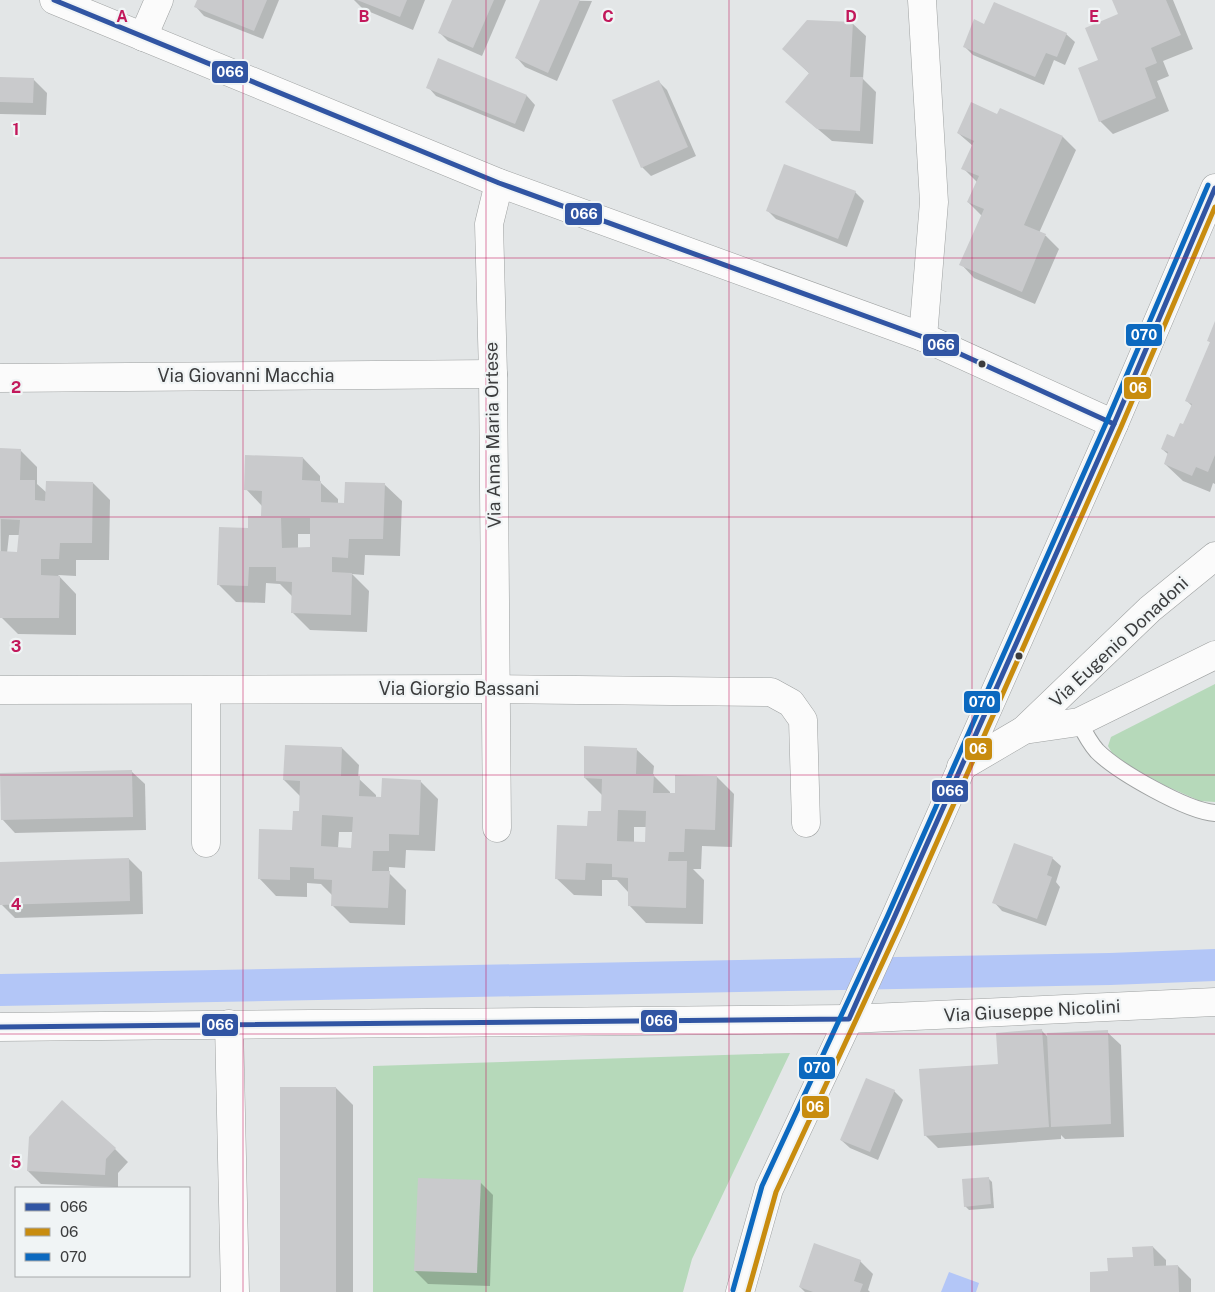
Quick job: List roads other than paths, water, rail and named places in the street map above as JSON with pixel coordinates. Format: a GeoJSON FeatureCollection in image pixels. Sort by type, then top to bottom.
{"type":"FeatureCollection","features":[{"type":"Feature","properties":{"kind":"street"},"geometry":{"type":"LineString","coordinates":[[54,0],[499,182],[923,337],[1114,424]]}},
{"type":"Feature","properties":{"kind":"street"},"geometry":{"type":"LineString","coordinates":[[143,37],[159,0]]}},
{"type":"Feature","properties":{"kind":"street"},"geometry":{"type":"LineString","coordinates":[[922,0],[934,202],[923,337]]}},
{"type":"Feature","properties":{"kind":"street","name":"Via Anna Maria Ortese"},"geometry":{"type":"LineString","coordinates":[[497,828],[494,689],[493,374],[489,224],[499,182]]}},
{"type":"Feature","properties":{"kind":"street"},"geometry":{"type":"LineString","coordinates":[[740,1292],[769,1188],[894,920],[1114,424],[1215,188]]}},
{"type":"Feature","properties":{"kind":"street","name":"Via Giovanni Macchia"},"geometry":{"type":"LineString","coordinates":[[0,378],[493,374]]}},
{"type":"Feature","properties":{"kind":"street","name":"Via Eugenio Donadoni"},"geometry":{"type":"LineString","coordinates":[[1024,730],[1150,609],[1215,556]]}},
{"type":"Feature","properties":{"kind":"street"},"geometry":{"type":"LineString","coordinates":[[962,767],[1024,730],[1079,722],[1215,655]]}},
{"type":"Feature","properties":{"kind":"street","name":"Via Giorgio Bassani"},"geometry":{"type":"LineString","coordinates":[[0,690],[494,689],[771,692],[791,703],[803,720],[806,823]]}},
{"type":"Feature","properties":{"kind":"street"},"geometry":{"type":"LineString","coordinates":[[206,690],[206,843]]}},
{"type":"Feature","properties":{"kind":"street","name":"Via Giuseppe Nicolini"},"geometry":{"type":"LineString","coordinates":[[0,1027],[229,1024],[1215,1002]]}},
{"type":"Feature","properties":{"kind":"street"},"geometry":{"type":"LineString","coordinates":[[229,1024],[235,1292]]}},
{"type":"Feature","properties":{"kind":"lane"},"geometry":{"type":"LineString","coordinates":[[1079,722],[1097,750],[1119,769],[1189,807],[1215,814]]}},
{"type":"Feature","properties":{"kind":"water"},"geometry":{"type":"Polygon","coordinates":[[[949,1272],[979,1283],[976,1292],[941,1292],[949,1272]]]}},
{"type":"Feature","properties":{"kind":"waterway"},"geometry":{"type":"LineString","coordinates":[[0,990],[1110,969],[1215,965]]}}]}
